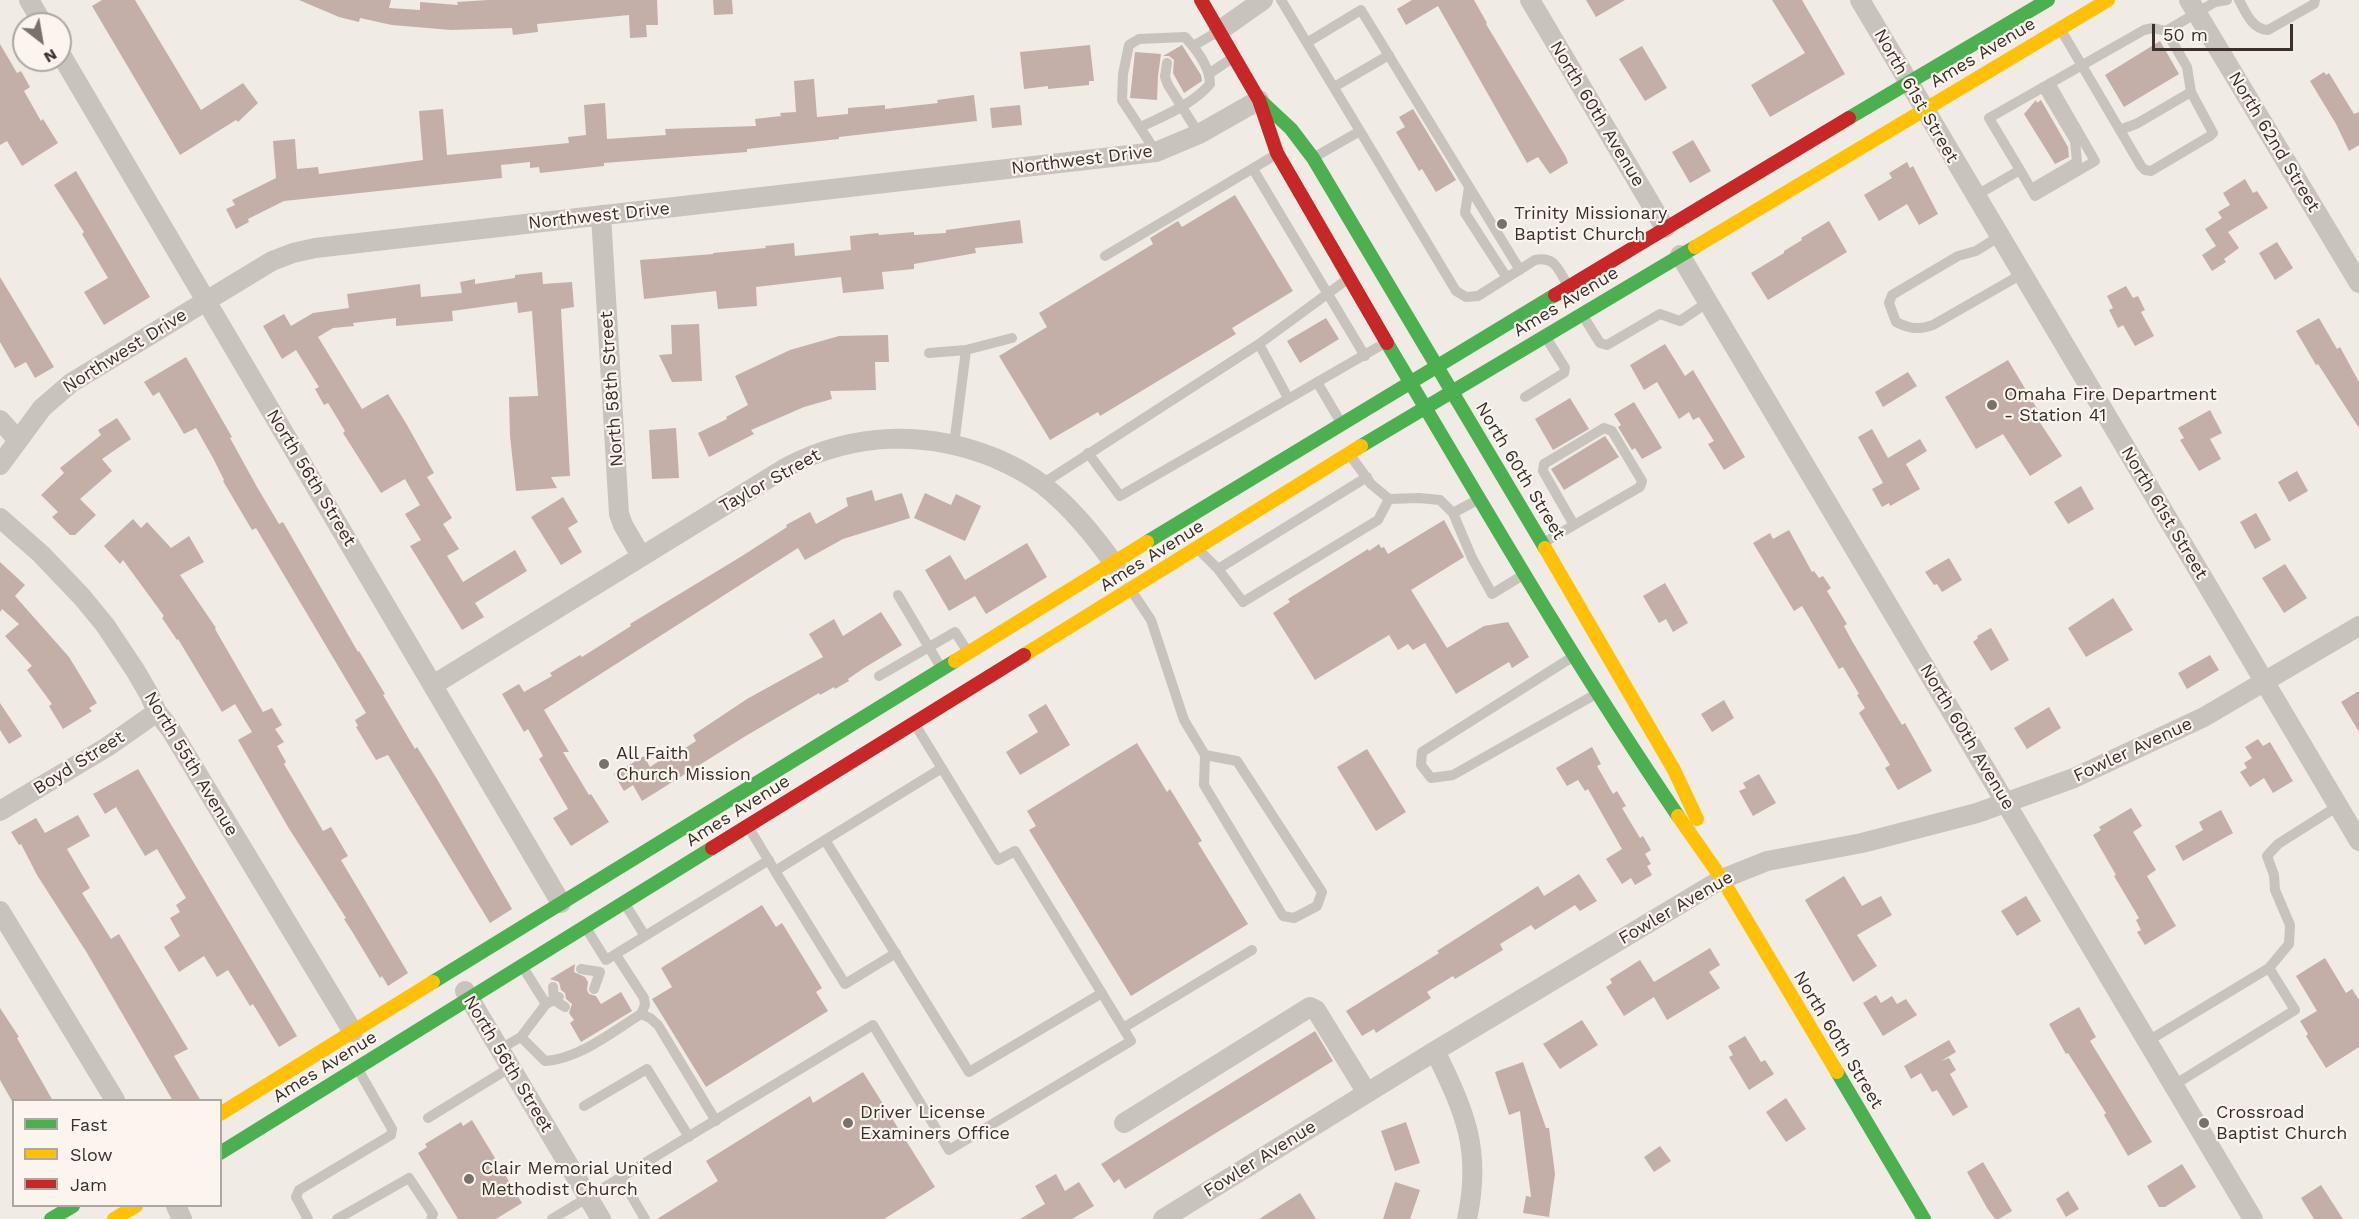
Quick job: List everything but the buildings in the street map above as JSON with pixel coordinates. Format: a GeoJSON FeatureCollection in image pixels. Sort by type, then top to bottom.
{"type":"FeatureCollection","features":[{"type":"Feature","properties":{"kind":"main road","name":"North 60th Street"},"geometry":{"type":"LineString","coordinates":[[1201,0],[1259,100],[1277,153],[1425,408],[1597,693],[1687,831],[1722,879],[1924,1219]]}},
{"type":"Feature","properties":{"kind":"main road","name":"Ames Avenue"},"geometry":{"type":"LineString","coordinates":[[222,1113],[1113,562],[1568,286],[2048,0]]}},
{"type":"Feature","properties":{"kind":"main road","name":"Ames Avenue"},"geometry":{"type":"LineString","coordinates":[[222,1152],[1425,408],[2108,0]]}},
{"type":"Feature","properties":{"kind":"main road","name":"North 60th Street"},"geometry":{"type":"LineString","coordinates":[[1259,100],[1291,129],[1313,158],[1542,543],[1674,770],[1695,813],[1722,879]]}},
{"type":"Feature","properties":{"kind":"main road"},"geometry":{"type":"LineString","coordinates":[[51,1219],[71,1207]]}},
{"type":"Feature","properties":{"kind":"main road"},"geometry":{"type":"LineString","coordinates":[[114,1219],[134,1207]]}},
{"type":"Feature","properties":{"kind":"street"},"geometry":{"type":"LineString","coordinates":[[1219,31],[1263,0]]}},
{"type":"Feature","properties":{"kind":"street","name":"North 60th Avenue"},"geometry":{"type":"LineString","coordinates":[[1530,0],[1665,228]]}},
{"type":"Feature","properties":{"kind":"street","name":"North 61st Street"},"geometry":{"type":"LineString","coordinates":[[1860,0],[2359,841]]}},
{"type":"Feature","properties":{"kind":"street","name":"North 62nd Street"},"geometry":{"type":"LineString","coordinates":[[2193,6],[2359,283]]}},
{"type":"Feature","properties":{"kind":"street","name":"North 56th Street"},"geometry":{"type":"LineString","coordinates":[[71,72],[561,903]]}},
{"type":"Feature","properties":{"kind":"street","name":"Northwest Drive"},"geometry":{"type":"LineString","coordinates":[[0,465],[42,408],[71,383],[272,261],[293,253],[315,248],[1155,152],[1199,134],[1259,100]]}},
{"type":"Feature","properties":{"kind":"street","name":"North 58th Street"},"geometry":{"type":"LineString","coordinates":[[601,216],[620,514],[623,525],[641,556]]}},
{"type":"Feature","properties":{"kind":"street","name":"North 60th Avenue"},"geometry":{"type":"LineString","coordinates":[[1680,255],[2174,1085],[2247,1217]]}},
{"type":"Feature","properties":{"kind":"street"},"geometry":{"type":"LineString","coordinates":[[0,420],[18,440]]}},
{"type":"Feature","properties":{"kind":"street","name":"Taylor Street"},"geometry":{"type":"LineString","coordinates":[[433,685],[810,455],[834,447],[883,438],[924,439],[976,450],[1008,464],[1042,484],[1082,524],[1113,562],[1131,590]]}},
{"type":"Feature","properties":{"kind":"street","name":"North 55th Avenue"},"geometry":{"type":"LineString","coordinates":[[0,518],[41,554],[94,611],[135,670],[157,712],[171,730],[353,1032]]}},
{"type":"Feature","properties":{"kind":"street","name":"Fowler Avenue"},"geometry":{"type":"LineString","coordinates":[[1163,1219],[1435,1051],[1722,879],[1767,861],[1862,843],[1977,813],[2074,778],[2138,750],[2204,717],[2359,626]]}},
{"type":"Feature","properties":{"kind":"street","name":"Boyd Street"},"geometry":{"type":"LineString","coordinates":[[0,811],[107,747],[157,712]]}},
{"type":"Feature","properties":{"kind":"street"},"geometry":{"type":"LineString","coordinates":[[0,911],[114,1099]]}},
{"type":"Feature","properties":{"kind":"street","name":"North 56th Street"},"geometry":{"type":"LineString","coordinates":[[452,971],[601,1219]]}},
{"type":"Feature","properties":{"kind":"street"},"geometry":{"type":"LineString","coordinates":[[1124,1123],[1310,1007],[1316,1010],[1367,1093]]}},
{"type":"Feature","properties":{"kind":"street"},"geometry":{"type":"LineString","coordinates":[[1435,1051],[1459,1101],[1470,1138],[1473,1179],[1467,1219]]}},
{"type":"Feature","properties":{"kind":"lane"},"geometry":{"type":"LineString","coordinates":[[1281,0],[1456,291],[1466,297],[1478,296],[1535,260],[1545,258],[1553,261],[1568,286]]}},
{"type":"Feature","properties":{"kind":"lane"},"geometry":{"type":"LineString","coordinates":[[2166,31],[2193,6],[2227,0]]}},
{"type":"Feature","properties":{"kind":"lane"},"geometry":{"type":"LineString","coordinates":[[2239,0],[2254,25],[2261,30],[2268,30],[2314,4],[2315,0]]}},
{"type":"Feature","properties":{"kind":"lane"},"geometry":{"type":"LineString","coordinates":[[1308,42],[1361,10],[1520,270]]}},
{"type":"Feature","properties":{"kind":"lane"},"geometry":{"type":"LineString","coordinates":[[2047,85],[2095,161],[2035,196],[1989,118],[2081,65],[2144,30],[2153,28],[2166,31],[2187,67],[2191,92],[2213,133],[2151,171],[2145,170],[2081,65],[2060,28]]}},
{"type":"Feature","properties":{"kind":"lane"},"geometry":{"type":"LineString","coordinates":[[1193,46],[1219,31]]}},
{"type":"Feature","properties":{"kind":"lane"},"geometry":{"type":"LineString","coordinates":[[1141,127],[1181,107],[1203,92],[1210,84],[1193,46],[1185,37],[1139,39],[1129,45],[1123,74],[1122,100],[1155,152]]}},
{"type":"Feature","properties":{"kind":"lane"},"geometry":{"type":"LineString","coordinates":[[1334,87],[1389,55]]}},
{"type":"Feature","properties":{"kind":"lane"},"geometry":{"type":"LineString","coordinates":[[1203,68],[1234,57]]}},
{"type":"Feature","properties":{"kind":"lane"},"geometry":{"type":"LineString","coordinates":[[1167,63],[1165,76],[1172,83],[1181,107],[1199,134]]}},
{"type":"Feature","properties":{"kind":"lane"},"geometry":{"type":"LineString","coordinates":[[2031,189],[2077,162],[2075,141],[2047,85]]}},
{"type":"Feature","properties":{"kind":"lane"},"geometry":{"type":"LineString","coordinates":[[2120,130],[2139,123],[2191,92]]}},
{"type":"Feature","properties":{"kind":"lane"},"geometry":{"type":"LineString","coordinates":[[1313,158],[1360,131]]}},
{"type":"Feature","properties":{"kind":"lane"},"geometry":{"type":"LineString","coordinates":[[1105,256],[1277,153]]}},
{"type":"Feature","properties":{"kind":"lane"},"geometry":{"type":"LineString","coordinates":[[1253,169],[1365,356]]}},
{"type":"Feature","properties":{"kind":"lane"},"geometry":{"type":"LineString","coordinates":[[1976,196],[2020,170]]}},
{"type":"Feature","properties":{"kind":"lane"},"geometry":{"type":"LineString","coordinates":[[1469,187],[1465,213],[1507,278]]}},
{"type":"Feature","properties":{"kind":"lane"},"geometry":{"type":"LineString","coordinates":[[2000,236],[1976,251],[1958,256],[1892,296],[1889,303],[1896,322],[1907,328],[1919,329],[1933,325],[2022,274]]}},
{"type":"Feature","properties":{"kind":"lane"},"geometry":{"type":"LineString","coordinates":[[1042,484],[1259,344],[1349,278]]}},
{"type":"Feature","properties":{"kind":"lane"},"geometry":{"type":"LineString","coordinates":[[1582,314],[1600,343],[1607,345],[1660,314],[1680,321],[1708,302]]}},
{"type":"Feature","properties":{"kind":"lane"},"geometry":{"type":"LineString","coordinates":[[1525,397],[1564,373],[1564,368],[1545,336]]}},
{"type":"Feature","properties":{"kind":"lane"},"geometry":{"type":"LineString","coordinates":[[929,353],[966,350],[1012,338]]}},
{"type":"Feature","properties":{"kind":"lane"},"geometry":{"type":"LineString","coordinates":[[1088,453],[1120,496],[1387,342]]}},
{"type":"Feature","properties":{"kind":"lane"},"geometry":{"type":"LineString","coordinates":[[1259,344],[1288,398]]}},
{"type":"Feature","properties":{"kind":"lane"},"geometry":{"type":"LineString","coordinates":[[954,445],[966,350]]}},
{"type":"Feature","properties":{"kind":"lane"},"geometry":{"type":"LineString","coordinates":[[1317,382],[1341,424]]}},
{"type":"Feature","properties":{"kind":"lane"},"geometry":{"type":"LineString","coordinates":[[1542,543],[1574,525],[1640,487],[1642,481],[1612,431],[1604,428],[1544,464],[1543,471],[1574,525]]}},
{"type":"Feature","properties":{"kind":"lane"},"geometry":{"type":"LineString","coordinates":[[1350,454],[1367,477],[1389,499],[1440,500],[1453,513],[1492,594],[1524,574]]}},
{"type":"Feature","properties":{"kind":"lane"},"geometry":{"type":"LineString","coordinates":[[1218,569],[1367,477]]}},
{"type":"Feature","properties":{"kind":"lane"},"geometry":{"type":"LineString","coordinates":[[1198,549],[1218,569],[1243,602],[1378,520],[1389,499]]}},
{"type":"Feature","properties":{"kind":"lane"},"geometry":{"type":"LineString","coordinates":[[1453,513],[1479,499]]}},
{"type":"Feature","properties":{"kind":"lane"},"geometry":{"type":"LineString","coordinates":[[1131,590],[1151,620],[1184,720],[1205,755],[1204,785],[1283,916],[1294,918],[1317,906],[1322,891],[1237,760],[1205,755]]}},
{"type":"Feature","properties":{"kind":"lane"},"geometry":{"type":"LineString","coordinates":[[898,595],[941,669]]}},
{"type":"Feature","properties":{"kind":"lane"},"geometry":{"type":"LineString","coordinates":[[879,676],[955,632],[968,652]]}},
{"type":"Feature","properties":{"kind":"lane"},"geometry":{"type":"LineString","coordinates":[[1574,656],[1422,752],[1420,765],[1431,778],[1453,775],[1597,693]]}},
{"type":"Feature","properties":{"kind":"lane"},"geometry":{"type":"LineString","coordinates":[[552,1219],[873,1025],[950,1150],[1131,1041],[1015,851],[998,860],[914,724]]}},
{"type":"Feature","properties":{"kind":"lane"},"geometry":{"type":"LineString","coordinates":[[775,871],[942,768]]}},
{"type":"Feature","properties":{"kind":"lane"},"geometry":{"type":"LineString","coordinates":[[2148,1041],[2269,968],[2289,944],[2290,925],[2275,890],[2274,875],[2267,856],[2278,844],[2338,806]]}},
{"type":"Feature","properties":{"kind":"lane"},"geometry":{"type":"LineString","coordinates":[[748,826],[845,984],[896,953]]}},
{"type":"Feature","properties":{"kind":"lane"},"geometry":{"type":"LineString","coordinates":[[825,840],[969,1072],[1102,993]]}},
{"type":"Feature","properties":{"kind":"lane"},"geometry":{"type":"LineString","coordinates":[[591,984],[611,957],[769,860]]}},
{"type":"Feature","properties":{"kind":"lane"},"geometry":{"type":"LineString","coordinates":[[624,903],[645,936]]}},
{"type":"Feature","properties":{"kind":"lane"},"geometry":{"type":"LineString","coordinates":[[521,1037],[545,1061],[554,1060],[569,1057],[641,1014],[645,1005],[644,998],[585,927]]}},
{"type":"Feature","properties":{"kind":"lane"},"geometry":{"type":"LineString","coordinates":[[1123,1028],[1252,950]]}},
{"type":"Feature","properties":{"kind":"lane"},"geometry":{"type":"LineString","coordinates":[[522,966],[553,1000],[565,1007]]}},
{"type":"Feature","properties":{"kind":"lane"},"geometry":{"type":"LineString","coordinates":[[2174,1085],[2295,1010],[2269,968]]}},
{"type":"Feature","properties":{"kind":"lane"},"geometry":{"type":"LineString","coordinates":[[581,969],[600,972]]}},
{"type":"Feature","properties":{"kind":"lane"},"geometry":{"type":"LineString","coordinates":[[500,1049],[521,1037],[553,1000],[553,987]]}},
{"type":"Feature","properties":{"kind":"lane"},"geometry":{"type":"LineString","coordinates":[[641,1014],[658,1025],[716,1121]]}},
{"type":"Feature","properties":{"kind":"lane"},"geometry":{"type":"LineString","coordinates":[[428,1119],[511,1068]]}},
{"type":"Feature","properties":{"kind":"lane"},"geometry":{"type":"LineString","coordinates":[[308,1219],[296,1197],[299,1190],[391,1135],[392,1129],[357,1069]]}},
{"type":"Feature","properties":{"kind":"lane"},"geometry":{"type":"LineString","coordinates":[[584,1106],[647,1069],[688,1137]]}},
{"type":"Feature","properties":{"kind":"lane"},"geometry":{"type":"LineString","coordinates":[[337,1219],[409,1178],[432,1217]]}},
{"type":"Feature","properties":{"kind":"lane"},"geometry":{"type":"LineString","coordinates":[[621,1178],[645,1219]]}},
{"type":"Feature","properties":{"kind":"traffic: fast"},"geometry":{"type":"LineString","coordinates":[[1849,118],[2048,0]]}},
{"type":"Feature","properties":{"kind":"traffic: fast"},"geometry":{"type":"LineString","coordinates":[[1261,101],[1291,129],[1313,158],[1545,548]]}},
{"type":"Feature","properties":{"kind":"traffic: fast"},"geometry":{"type":"LineString","coordinates":[[1361,446],[1695,247]]}},
{"type":"Feature","properties":{"kind":"traffic: fast"},"geometry":{"type":"LineString","coordinates":[[1147,542],[1555,295]]}},
{"type":"Feature","properties":{"kind":"traffic: fast"},"geometry":{"type":"LineString","coordinates":[[1387,343],[1565,641],[1678,816]]}},
{"type":"Feature","properties":{"kind":"traffic: fast"},"geometry":{"type":"LineString","coordinates":[[433,982],[955,661]]}},
{"type":"Feature","properties":{"kind":"traffic: fast"},"geometry":{"type":"LineString","coordinates":[[222,1152],[712,848]]}},
{"type":"Feature","properties":{"kind":"traffic: fast"},"geometry":{"type":"LineString","coordinates":[[1837,1072],[1924,1219]]}},
{"type":"Feature","properties":{"kind":"traffic: fast"},"geometry":{"type":"LineString","coordinates":[[51,1219],[71,1207]]}},
{"type":"Feature","properties":{"kind":"traffic: slow"},"geometry":{"type":"LineString","coordinates":[[1695,247],[2108,0]]}},
{"type":"Feature","properties":{"kind":"traffic: slow"},"geometry":{"type":"LineString","coordinates":[[1024,655],[1361,446]]}},
{"type":"Feature","properties":{"kind":"traffic: slow"},"geometry":{"type":"LineString","coordinates":[[955,661],[1147,542]]}},
{"type":"Feature","properties":{"kind":"traffic: slow"},"geometry":{"type":"LineString","coordinates":[[1545,548],[1674,770],[1697,819]]}},
{"type":"Feature","properties":{"kind":"traffic: slow"},"geometry":{"type":"LineString","coordinates":[[1678,816],[1722,879],[1837,1072]]}},
{"type":"Feature","properties":{"kind":"traffic: slow"},"geometry":{"type":"LineString","coordinates":[[222,1113],[433,982]]}},
{"type":"Feature","properties":{"kind":"traffic: slow"},"geometry":{"type":"LineString","coordinates":[[114,1219],[134,1207]]}},
{"type":"Feature","properties":{"kind":"traffic: jam"},"geometry":{"type":"LineString","coordinates":[[1201,0],[1259,100],[1277,153],[1387,343]]}},
{"type":"Feature","properties":{"kind":"traffic: jam"},"geometry":{"type":"LineString","coordinates":[[1555,295],[1849,118]]}},
{"type":"Feature","properties":{"kind":"traffic: jam"},"geometry":{"type":"LineString","coordinates":[[712,848],[1024,655]]}},
{"type":"Feature","properties":{"kind":"place","name":"Trinity Missionary Baptist Church"},"geometry":{"type":"Point","coordinates":[1502,224]}},
{"type":"Feature","properties":{"kind":"place","name":"Omaha Fire Department - Station 41"},"geometry":{"type":"Point","coordinates":[1992,405]}},
{"type":"Feature","properties":{"kind":"place","name":"All Faith Church Mission"},"geometry":{"type":"Point","coordinates":[604,764]}},
{"type":"Feature","properties":{"kind":"place","name":"Driver License Examiners Office"},"geometry":{"type":"Point","coordinates":[848,1123]}},
{"type":"Feature","properties":{"kind":"place","name":"Crossroad Baptist Church"},"geometry":{"type":"Point","coordinates":[2204,1123]}},
{"type":"Feature","properties":{"kind":"place","name":"Clair Memorial United Methodist Church"},"geometry":{"type":"Point","coordinates":[469,1179]}}]}
